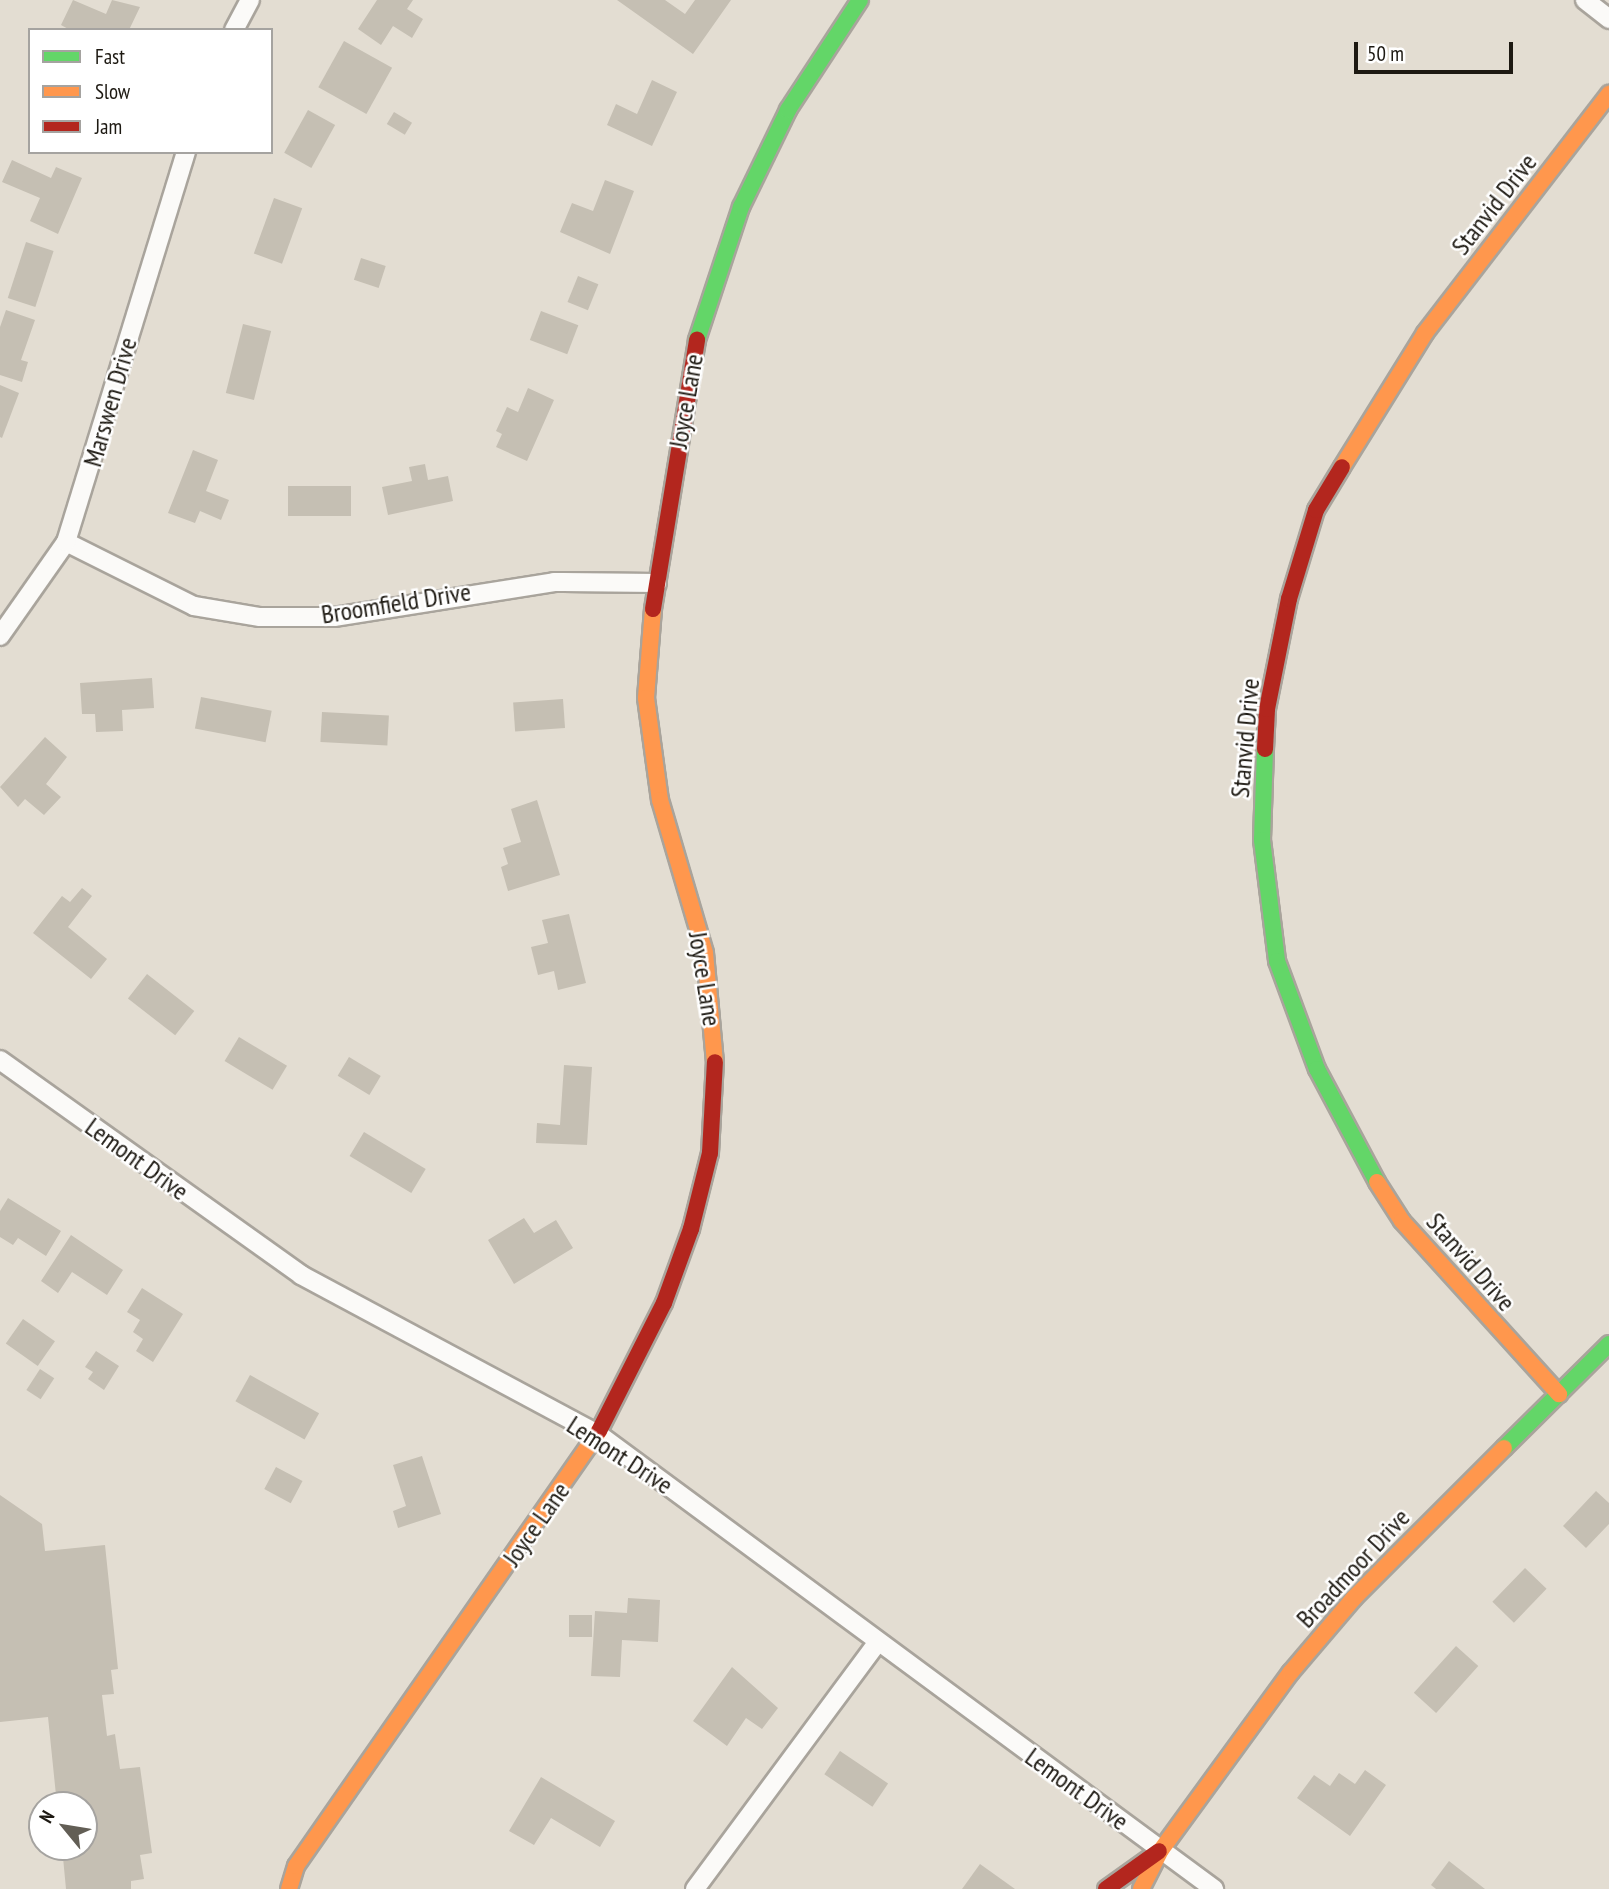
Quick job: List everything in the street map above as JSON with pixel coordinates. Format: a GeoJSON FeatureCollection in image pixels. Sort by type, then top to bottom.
{"type":"FeatureCollection","features":[{"type":"Feature","properties":{"kind":"street"},"geometry":{"type":"LineString","coordinates":[[235,28],[250,0]]}},
{"type":"Feature","properties":{"kind":"street","name":"Joyce Lane"},"geometry":{"type":"LineString","coordinates":[[289,1889],[296,1866],[598,1434],[664,1303],[691,1229],[709,1153],[716,1053],[705,953],[660,800],[646,698],[657,583],[701,318],[741,207],[788,110],[860,0]]}},
{"type":"Feature","properties":{"kind":"street"},"geometry":{"type":"LineString","coordinates":[[1585,0],[1609,19]]}},
{"type":"Feature","properties":{"kind":"street","name":"Stanvid Drive"},"geometry":{"type":"LineString","coordinates":[[1559,1394],[1426,1249],[1360,1156],[1317,1069],[1277,961],[1262,840],[1267,709],[1289,599],[1316,510],[1425,333],[1609,94]]}},
{"type":"Feature","properties":{"kind":"street","name":"Marswen Drive"},"geometry":{"type":"LineString","coordinates":[[0,636],[66,542],[185,154]]}},
{"type":"Feature","properties":{"kind":"street","name":"Broomfield Drive"},"geometry":{"type":"LineString","coordinates":[[66,542],[194,606],[260,617],[334,617],[554,582],[657,583]]}},
{"type":"Feature","properties":{"kind":"street","name":"Lemont Drive"},"geometry":{"type":"LineString","coordinates":[[0,1059],[301,1275],[598,1434],[876,1644],[1214,1889]]}},
{"type":"Feature","properties":{"kind":"street","name":"Broadmoor Drive"},"geometry":{"type":"LineString","coordinates":[[1141,1889],[1161,1850],[1236,1742],[1354,1598],[1609,1344]]}},
{"type":"Feature","properties":{"kind":"street"},"geometry":{"type":"LineString","coordinates":[[695,1889],[876,1644]]}},
{"type":"Feature","properties":{"kind":"street","name":"Broadmoor Drive"},"geometry":{"type":"LineString","coordinates":[[1106,1889],[1161,1850]]}},
{"type":"Feature","properties":{"kind":"building"},"geometry":{"type":"Polygon","coordinates":[[[73,0],[106,14],[112,0],[140,7],[130,28],[66,28],[61,25],[73,0]]]}},
{"type":"Feature","properties":{"kind":"building"},"geometry":{"type":"Polygon","coordinates":[[[377,0],[413,0],[407,9],[423,19],[412,38],[393,26],[381,45],[358,29],[377,0]]]}},
{"type":"Feature","properties":{"kind":"building"},"geometry":{"type":"Polygon","coordinates":[[[617,0],[665,0],[685,14],[695,0],[731,0],[693,54],[617,0]]]}},
{"type":"Feature","properties":{"kind":"building"},"geometry":{"type":"Polygon","coordinates":[[[344,41],[392,68],[366,114],[318,87],[344,41]]]}},
{"type":"Feature","properties":{"kind":"building"},"geometry":{"type":"Polygon","coordinates":[[[652,80],[677,92],[652,146],[607,125],[616,104],[637,114],[652,80]]]}},
{"type":"Feature","properties":{"kind":"building"},"geometry":{"type":"Polygon","coordinates":[[[308,110],[335,125],[311,168],[284,153],[308,110]]]}},
{"type":"Feature","properties":{"kind":"building"},"geometry":{"type":"Polygon","coordinates":[[[394,112],[412,123],[405,135],[387,124],[394,112]]]}},
{"type":"Feature","properties":{"kind":"building"},"geometry":{"type":"Polygon","coordinates":[[[12,160],[51,178],[56,167],[82,178],[58,234],[30,221],[40,198],[2,182],[12,160]]]}},
{"type":"Feature","properties":{"kind":"building"},"geometry":{"type":"Polygon","coordinates":[[[605,180],[634,191],[610,254],[560,232],[572,203],[593,211],[605,180]]]}},
{"type":"Feature","properties":{"kind":"building"},"geometry":{"type":"Polygon","coordinates":[[[274,198],[302,208],[282,264],[254,253],[274,198]]]}},
{"type":"Feature","properties":{"kind":"building"},"geometry":{"type":"Polygon","coordinates":[[[26,242],[54,251],[35,307],[8,298],[26,242]]]}},
{"type":"Feature","properties":{"kind":"building"},"geometry":{"type":"Polygon","coordinates":[[[361,258],[386,266],[379,288],[354,280],[361,258]]]}},
{"type":"Feature","properties":{"kind":"building"},"geometry":{"type":"Polygon","coordinates":[[[578,276],[598,284],[588,310],[568,302],[578,276]]]}},
{"type":"Feature","properties":{"kind":"building"},"geometry":{"type":"Polygon","coordinates":[[[6,310],[35,320],[21,360],[28,362],[22,382],[0,375],[0,327],[6,310]]]}},
{"type":"Feature","properties":{"kind":"building"},"geometry":{"type":"Polygon","coordinates":[[[541,311],[578,325],[567,354],[530,340],[541,311]]]}},
{"type":"Feature","properties":{"kind":"building"},"geometry":{"type":"Polygon","coordinates":[[[243,324],[271,331],[254,400],[226,393],[243,324]]]}},
{"type":"Feature","properties":{"kind":"building"},"geometry":{"type":"Polygon","coordinates":[[[0,385],[19,393],[2,438],[0,437],[0,385]]]}},
{"type":"Feature","properties":{"kind":"building"},"geometry":{"type":"Polygon","coordinates":[[[528,388],[554,400],[527,461],[496,447],[502,434],[496,431],[507,407],[518,412],[528,388]]]}},
{"type":"Feature","properties":{"kind":"building"},"geometry":{"type":"Polygon","coordinates":[[[193,450],[218,460],[206,491],[229,500],[221,520],[200,511],[195,523],[168,513],[193,450]]]}},
{"type":"Feature","properties":{"kind":"building"},"geometry":{"type":"Polygon","coordinates":[[[425,464],[428,480],[448,476],[453,501],[388,515],[382,487],[412,481],[409,467],[425,464]]]}},
{"type":"Feature","properties":{"kind":"building"},"geometry":{"type":"Polygon","coordinates":[[[288,486],[351,486],[351,516],[288,516],[288,486]]]}},
{"type":"Feature","properties":{"kind":"building"},"geometry":{"type":"Polygon","coordinates":[[[152,678],[154,708],[122,710],[123,731],[96,732],[95,714],[82,714],[80,683],[152,678]]]}},
{"type":"Feature","properties":{"kind":"building"},"geometry":{"type":"Polygon","coordinates":[[[201,697],[272,711],[266,742],[195,728],[201,697]]]}},
{"type":"Feature","properties":{"kind":"building"},"geometry":{"type":"Polygon","coordinates":[[[563,699],[565,728],[515,731],[513,702],[563,699]]]}},
{"type":"Feature","properties":{"kind":"building"},"geometry":{"type":"Polygon","coordinates":[[[322,712],[389,716],[387,745],[320,742],[322,712]]]}},
{"type":"Feature","properties":{"kind":"building"},"geometry":{"type":"Polygon","coordinates":[[[45,737],[67,757],[46,784],[61,797],[44,815],[25,799],[18,807],[0,787],[45,737]]]}},
{"type":"Feature","properties":{"kind":"building"},"geometry":{"type":"Polygon","coordinates":[[[537,800],[560,875],[508,891],[501,867],[508,864],[503,848],[521,842],[511,809],[537,800]]]}},
{"type":"Feature","properties":{"kind":"building"},"geometry":{"type":"Polygon","coordinates":[[[82,888],[92,896],[68,927],[107,959],[91,979],[33,933],[62,896],[70,902],[82,888]]]}},
{"type":"Feature","properties":{"kind":"building"},"geometry":{"type":"Polygon","coordinates":[[[569,914],[586,983],[558,990],[554,971],[538,975],[531,947],[548,943],[542,920],[569,914]]]}},
{"type":"Feature","properties":{"kind":"building"},"geometry":{"type":"Polygon","coordinates":[[[147,974],[194,1011],[175,1035],[128,998],[147,974]]]}},
{"type":"Feature","properties":{"kind":"building"},"geometry":{"type":"Polygon","coordinates":[[[239,1037],[287,1066],[273,1090],[225,1061],[239,1037]]]}},
{"type":"Feature","properties":{"kind":"building"},"geometry":{"type":"Polygon","coordinates":[[[349,1057],[381,1076],[369,1095],[338,1076],[349,1057]]]}},
{"type":"Feature","properties":{"kind":"building"},"geometry":{"type":"Polygon","coordinates":[[[564,1065],[592,1067],[587,1145],[536,1143],[537,1123],[560,1125],[564,1065]]]}},
{"type":"Feature","properties":{"kind":"building"},"geometry":{"type":"Polygon","coordinates":[[[364,1132],[426,1169],[411,1193],[350,1156],[364,1132]]]}},
{"type":"Feature","properties":{"kind":"building"},"geometry":{"type":"Polygon","coordinates":[[[8,1198],[61,1231],[46,1256],[18,1238],[13,1245],[0,1237],[0,1211],[8,1198]]]}},
{"type":"Feature","properties":{"kind":"building"},"geometry":{"type":"Polygon","coordinates":[[[524,1218],[534,1233],[556,1220],[573,1248],[514,1284],[488,1240],[524,1218]]]}},
{"type":"Feature","properties":{"kind":"building"},"geometry":{"type":"Polygon","coordinates":[[[71,1235],[123,1270],[107,1295],[72,1272],[58,1293],[41,1281],[71,1235]]]}},
{"type":"Feature","properties":{"kind":"building"},"geometry":{"type":"Polygon","coordinates":[[[142,1288],[183,1314],[153,1362],[136,1351],[143,1339],[133,1332],[140,1320],[127,1312],[142,1288]]]}},
{"type":"Feature","properties":{"kind":"building"},"geometry":{"type":"Polygon","coordinates":[[[23,1319],[55,1341],[38,1366],[6,1344],[23,1319]]]}},
{"type":"Feature","properties":{"kind":"building"},"geometry":{"type":"Polygon","coordinates":[[[96,1351],[119,1366],[104,1390],[88,1379],[93,1372],[85,1367],[96,1351]]]}},
{"type":"Feature","properties":{"kind":"building"},"geometry":{"type":"Polygon","coordinates":[[[40,1369],[54,1378],[41,1399],[26,1390],[40,1369]]]}},
{"type":"Feature","properties":{"kind":"building"},"geometry":{"type":"Polygon","coordinates":[[[250,1375],[319,1413],[305,1440],[235,1401],[250,1375]]]}},
{"type":"Feature","properties":{"kind":"building"},"geometry":{"type":"Polygon","coordinates":[[[422,1456],[441,1514],[398,1528],[393,1511],[406,1506],[393,1465],[422,1456]]]}},
{"type":"Feature","properties":{"kind":"building"},"geometry":{"type":"Polygon","coordinates":[[[276,1467],[302,1481],[291,1503],[264,1489],[276,1467]]]}},
{"type":"Feature","properties":{"kind":"building"},"geometry":{"type":"Polygon","coordinates":[[[1596,1491],[1609,1503],[1609,1524],[1586,1548],[1563,1526],[1596,1491]]]}},
{"type":"Feature","properties":{"kind":"building"},"geometry":{"type":"Polygon","coordinates":[[[0,1495],[42,1524],[45,1551],[105,1545],[118,1669],[111,1670],[114,1694],[102,1695],[107,1736],[115,1734],[120,1769],[140,1767],[152,1853],[140,1855],[144,1879],[131,1881],[131,1889],[66,1889],[63,1861],[98,1861],[98,1791],[56,1791],[48,1717],[0,1722],[0,1495]]]}},
{"type":"Feature","properties":{"kind":"building"},"geometry":{"type":"Polygon","coordinates":[[[1525,1568],[1547,1589],[1514,1623],[1492,1602],[1525,1568]]]}},
{"type":"Feature","properties":{"kind":"building"},"geometry":{"type":"Polygon","coordinates":[[[628,1598],[660,1600],[658,1642],[622,1640],[620,1677],[591,1676],[595,1611],[627,1613],[628,1598]]]}},
{"type":"Feature","properties":{"kind":"building"},"geometry":{"type":"Polygon","coordinates":[[[569,1615],[592,1615],[592,1637],[569,1637],[569,1615]]]}},
{"type":"Feature","properties":{"kind":"building"},"geometry":{"type":"Polygon","coordinates":[[[1456,1646],[1478,1666],[1436,1713],[1414,1693],[1456,1646]]]}},
{"type":"Feature","properties":{"kind":"building"},"geometry":{"type":"Polygon","coordinates":[[[732,1667],[778,1708],[762,1729],[746,1718],[727,1746],[693,1721],[732,1667]]]}},
{"type":"Feature","properties":{"kind":"building"},"geometry":{"type":"Polygon","coordinates":[[[840,1751],[888,1783],[872,1807],[824,1774],[840,1751]]]}},
{"type":"Feature","properties":{"kind":"building"},"geometry":{"type":"Polygon","coordinates":[[[1365,1770],[1386,1785],[1350,1836],[1297,1798],[1314,1775],[1330,1786],[1339,1773],[1355,1784],[1365,1770]]]}},
{"type":"Feature","properties":{"kind":"building"},"geometry":{"type":"Polygon","coordinates":[[[541,1777],[615,1821],[600,1847],[551,1818],[534,1845],[509,1831],[541,1777]]]}},
{"type":"Feature","properties":{"kind":"building"},"geometry":{"type":"Polygon","coordinates":[[[1449,1861],[1485,1889],[1436,1889],[1431,1885],[1449,1861]]]}},
{"type":"Feature","properties":{"kind":"building"},"geometry":{"type":"Polygon","coordinates":[[[980,1864],[1015,1889],[962,1889],[980,1864]]]}},
{"type":"Feature","properties":{"kind":"traffic: fast"},"geometry":{"type":"LineString","coordinates":[[697,340],[741,207],[788,110],[860,0]]}},
{"type":"Feature","properties":{"kind":"traffic: fast"},"geometry":{"type":"LineString","coordinates":[[1265,749],[1262,840],[1277,961],[1317,1069],[1377,1182]]}},
{"type":"Feature","properties":{"kind":"traffic: fast"},"geometry":{"type":"LineString","coordinates":[[1504,1448],[1609,1344]]}},
{"type":"Feature","properties":{"kind":"traffic: slow"},"geometry":{"type":"LineString","coordinates":[[1342,467],[1425,333],[1609,94]]}},
{"type":"Feature","properties":{"kind":"traffic: slow"},"geometry":{"type":"LineString","coordinates":[[653,609],[646,698],[660,800],[705,953],[715,1062]]}},
{"type":"Feature","properties":{"kind":"traffic: slow"},"geometry":{"type":"LineString","coordinates":[[1377,1182],[1402,1221],[1559,1394]]}},
{"type":"Feature","properties":{"kind":"traffic: slow"},"geometry":{"type":"LineString","coordinates":[[289,1889],[296,1866],[599,1431]]}},
{"type":"Feature","properties":{"kind":"traffic: slow"},"geometry":{"type":"LineString","coordinates":[[1141,1889],[1161,1850],[1291,1672],[1354,1598],[1504,1448]]}},
{"type":"Feature","properties":{"kind":"traffic: jam"},"geometry":{"type":"LineString","coordinates":[[653,609],[697,340]]}},
{"type":"Feature","properties":{"kind":"traffic: jam"},"geometry":{"type":"LineString","coordinates":[[1265,749],[1267,709],[1289,599],[1316,510],[1342,467]]}},
{"type":"Feature","properties":{"kind":"traffic: jam"},"geometry":{"type":"LineString","coordinates":[[599,1431],[664,1303],[691,1229],[710,1153],[715,1062]]}},
{"type":"Feature","properties":{"kind":"traffic: jam"},"geometry":{"type":"LineString","coordinates":[[1106,1889],[1159,1851]]}}]}
